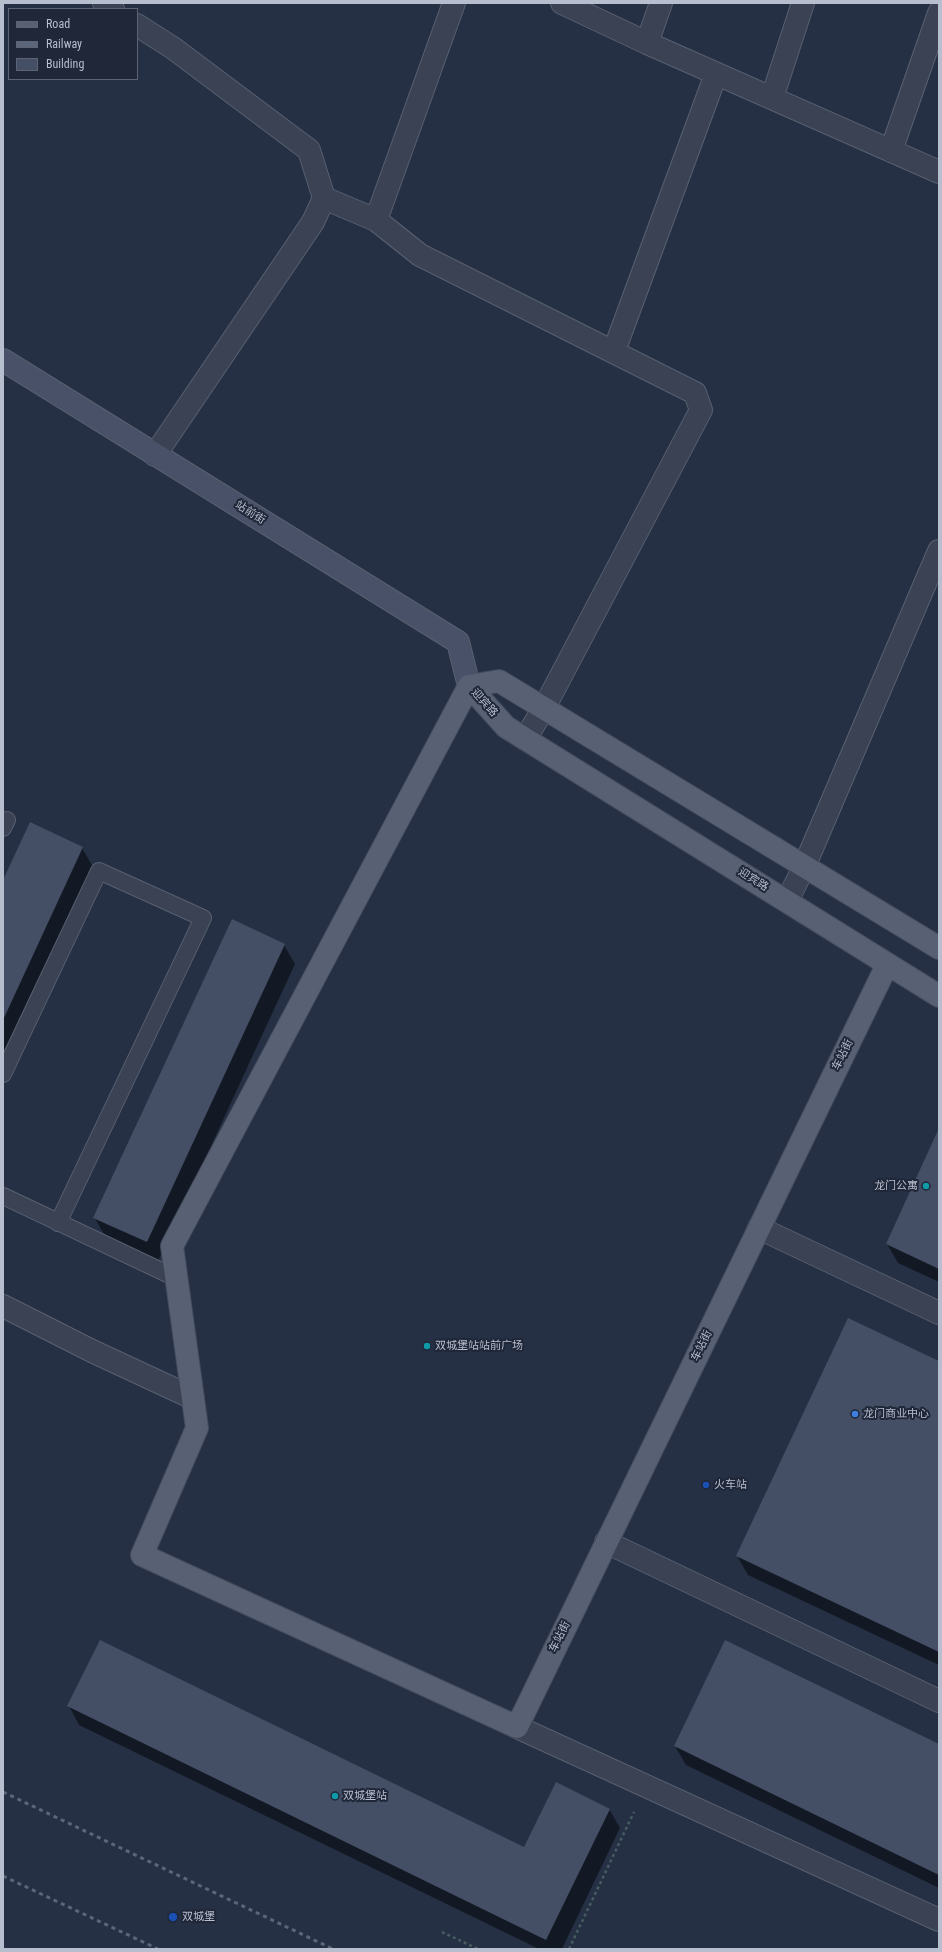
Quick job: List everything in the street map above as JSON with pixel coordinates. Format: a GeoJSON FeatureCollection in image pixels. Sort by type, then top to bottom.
{"type":"FeatureCollection","features":[{"type":"Feature","properties":{"kind":"main road","name":"迎宾路"},"geometry":{"type":"LineString","coordinates":[[469,686],[499,681],[939,948]]}},
{"type":"Feature","properties":{"kind":"main road","name":"迎宾路"},"geometry":{"type":"LineString","coordinates":[[469,686],[506,727],[939,996]]}},
{"type":"Feature","properties":{"kind":"main road"},"geometry":{"type":"LineString","coordinates":[[469,686],[172,1246],[197,1428],[142,1555],[517,1727]]}},
{"type":"Feature","properties":{"kind":"main road","name":"车站街"},"geometry":{"type":"LineString","coordinates":[[517,1727],[887,965]]}},
{"type":"Feature","properties":{"kind":"street"},"geometry":{"type":"LineString","coordinates":[[376,220],[454,3]]}},
{"type":"Feature","properties":{"kind":"street"},"geometry":{"type":"LineString","coordinates":[[562,3],[716,74],[939,172]]}},
{"type":"Feature","properties":{"kind":"street"},"geometry":{"type":"LineString","coordinates":[[647,43],[661,3]]}},
{"type":"Feature","properties":{"kind":"street"},"geometry":{"type":"LineString","coordinates":[[772,98],[803,3]]}},
{"type":"Feature","properties":{"kind":"street"},"geometry":{"type":"LineString","coordinates":[[891,151],[939,13]]}},
{"type":"Feature","properties":{"kind":"street"},"geometry":{"type":"LineString","coordinates":[[138,26],[173,48],[309,150],[324,198],[313,222],[155,455]]}},
{"type":"Feature","properties":{"kind":"street"},"geometry":{"type":"LineString","coordinates":[[614,352],[716,74]]}},
{"type":"Feature","properties":{"kind":"street"},"geometry":{"type":"LineString","coordinates":[[324,198],[376,220],[420,255],[695,393],[701,410],[544,708],[525,739]]}},
{"type":"Feature","properties":{"kind":"street","name":"站前街"},"geometry":{"type":"LineString","coordinates":[[3,360],[458,642],[469,686]]}},
{"type":"Feature","properties":{"kind":"street"},"geometry":{"type":"LineString","coordinates":[[787,901],[804,866],[939,551]]}},
{"type":"Feature","properties":{"kind":"street"},"geometry":{"type":"LineString","coordinates":[[759,1228],[939,1314]]}},
{"type":"Feature","properties":{"kind":"street"},"geometry":{"type":"LineString","coordinates":[[3,1306],[92,1351],[193,1398]]}},
{"type":"Feature","properties":{"kind":"street"},"geometry":{"type":"LineString","coordinates":[[606,1542],[939,1700]]}},
{"type":"Feature","properties":{"kind":"street"},"geometry":{"type":"LineString","coordinates":[[517,1727],[939,1920]]}},
{"type":"Feature","properties":{"kind":"lane"},"geometry":{"type":"LineString","coordinates":[[3,1074],[99,871],[203,918],[58,1222]]}},
{"type":"Feature","properties":{"kind":"lane"},"geometry":{"type":"LineString","coordinates":[[3,1196],[176,1278]]}},
{"type":"Feature","properties":{"kind":"path"},"geometry":{"type":"LineString","coordinates":[[569,1949],[646,1786]]}},
{"type":"Feature","properties":{"kind":"path"},"geometry":{"type":"LineString","coordinates":[[442,1932],[478,1949]]}},
{"type":"Feature","properties":{"kind":"building"},"geometry":{"type":"Polygon","coordinates":[[[30,822],[83,847],[3,1020],[3,880],[30,822]]]}},
{"type":"Feature","properties":{"kind":"building"},"geometry":{"type":"Polygon","coordinates":[[[232,919],[285,944],[147,1242],[93,1218],[232,919]]]}},
{"type":"Feature","properties":{"kind":"building","name":"龙门公寓"},"geometry":{"type":"Polygon","coordinates":[[[939,1128],[939,1269],[886,1244],[939,1128]]]}},
{"type":"Feature","properties":{"kind":"building"},"geometry":{"type":"Polygon","coordinates":[[[848,1318],[939,1361],[939,1652],[736,1556],[848,1318]]]}},
{"type":"Feature","properties":{"kind":"building","name":"双城堡站"},"geometry":{"type":"Polygon","coordinates":[[[100,1640],[524,1847],[556,1782],[610,1809],[546,1940],[67,1706],[100,1640]]]}},
{"type":"Feature","properties":{"kind":"building"},"geometry":{"type":"Polygon","coordinates":[[[725,1640],[939,1744],[939,1875],[674,1746],[725,1640]]]}},
{"type":"Feature","properties":{"kind":"railway"},"geometry":{"type":"LineString","coordinates":[[3,1792],[333,1949]]}},
{"type":"Feature","properties":{"kind":"railway"},"geometry":{"type":"LineString","coordinates":[[3,1876],[158,1949]]}},
{"type":"Feature","properties":{"kind":"place","name":"龙门公寓"},"geometry":{"type":"Point","coordinates":[926,1186]}},
{"type":"Feature","properties":{"kind":"place","name":"双城堡站站前广场"},"geometry":{"type":"Point","coordinates":[427,1346]}},
{"type":"Feature","properties":{"kind":"place","name":"龙门商业中心"},"geometry":{"type":"Point","coordinates":[855,1414]}},
{"type":"Feature","properties":{"kind":"place","name":"火车站"},"geometry":{"type":"Point","coordinates":[706,1485]}},
{"type":"Feature","properties":{"kind":"place","name":"双城堡站"},"geometry":{"type":"Point","coordinates":[335,1796]}},
{"type":"Feature","properties":{"kind":"place","name":"双城堡"},"geometry":{"type":"Point","coordinates":[173,1917]}}]}
